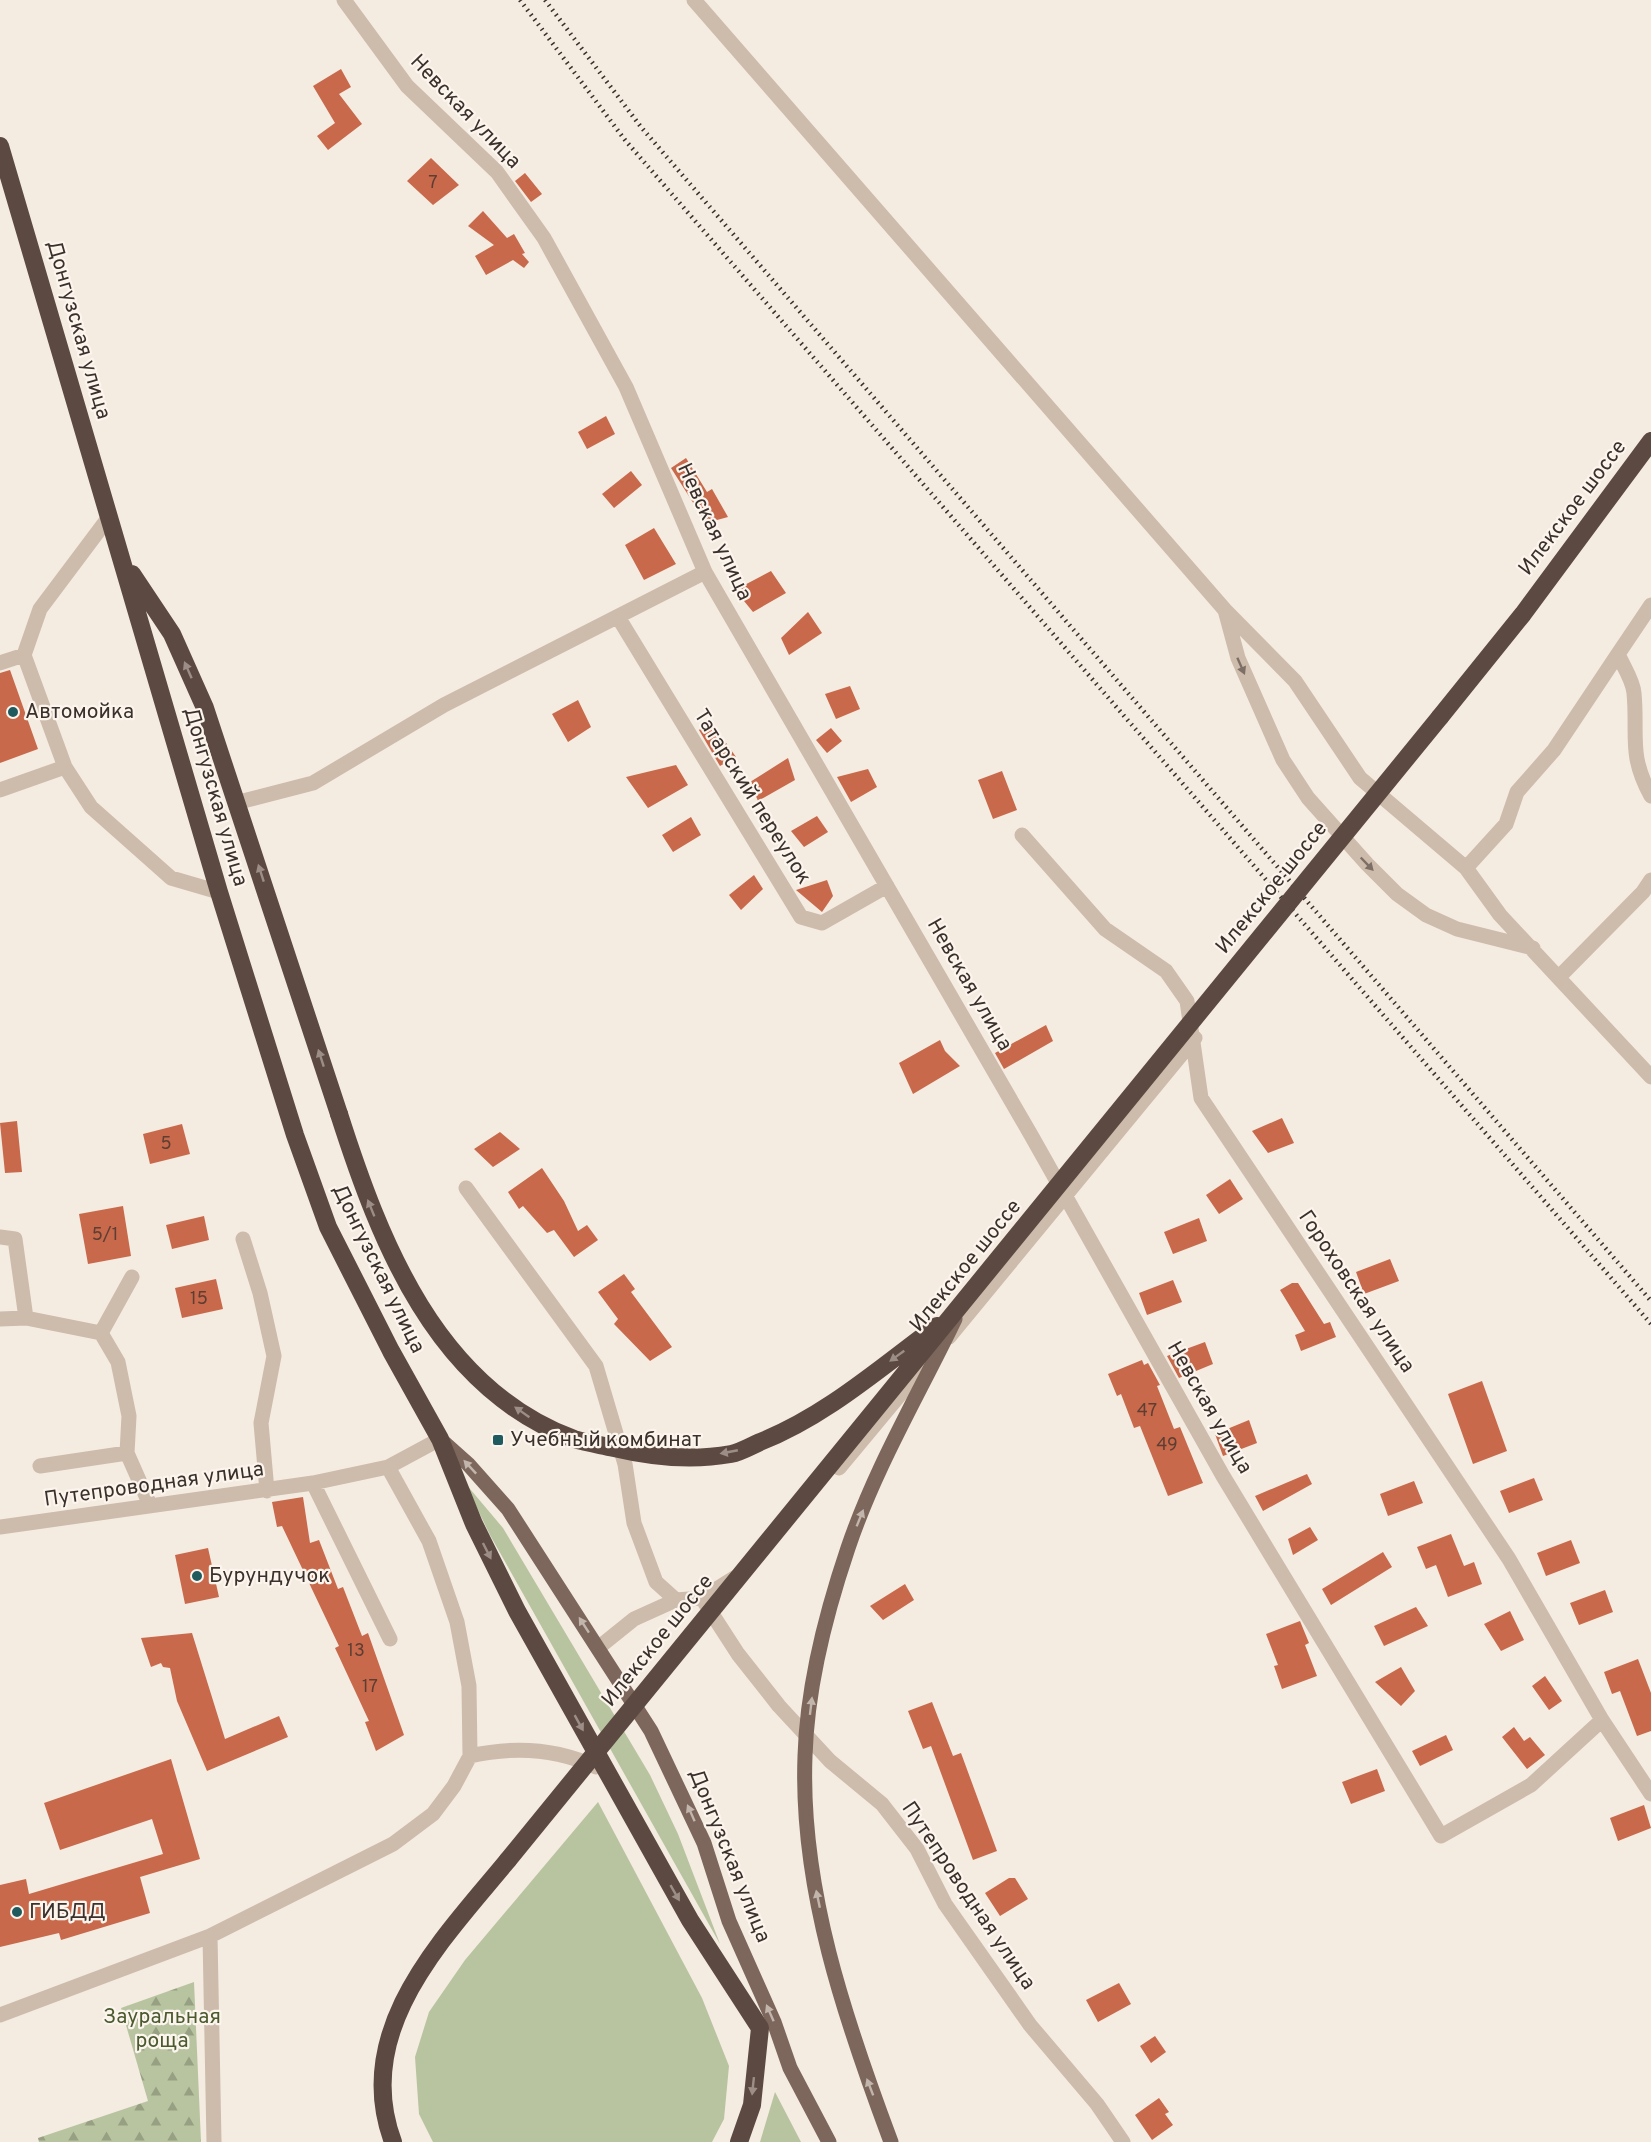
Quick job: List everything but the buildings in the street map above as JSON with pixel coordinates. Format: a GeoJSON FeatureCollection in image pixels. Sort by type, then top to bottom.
{"type":"FeatureCollection","features":[{"type":"Feature","properties":{"kind":"highway","name":"Донгузская улица"},"geometry":{"type":"LineString","coordinates":[[0,146],[219,892],[295,1135],[328,1227],[391,1351],[440,1439],[478,1533],[518,1611],[690,1920],[760,2028]]}},
{"type":"Feature","properties":{"kind":"highway","name":"Илекское шоссе"},"geometry":{"type":"LineString","coordinates":[[393,2142],[385,2115],[382,2086],[384,2056],[390,2029],[406,1993],[426,1964],[508,1860],[1440,717],[1522,614],[1651,441]]}},
{"type":"Feature","properties":{"kind":"highway"},"geometry":{"type":"LineString","coordinates":[[122,559],[172,634],[205,708],[238,802],[363,1187],[386,1246],[412,1295],[443,1339],[481,1380],[527,1416],[575,1439],[674,1458],[732,1454],[816,1414],[960,1308]]}},
{"type":"Feature","properties":{"kind":"highway"},"geometry":{"type":"LineString","coordinates":[[739,2142],[752,2104],[760,2028]]}},
{"type":"Feature","properties":{"kind":"main road"},"geometry":{"type":"LineString","coordinates":[[891,2142],[857,2052],[828,1949],[810,1846],[806,1812],[805,1755],[812,1697],[827,1620],[848,1547],[878,1474],[960,1308]]}},
{"type":"Feature","properties":{"kind":"main road","name":"Донгузская улица"},"geometry":{"type":"LineString","coordinates":[[440,1439],[468,1464],[508,1509],[651,1731],[704,1843],[729,1921],[774,2022],[790,2068],[829,2142]]}},
{"type":"Feature","properties":{"kind":"main road","name":"Донгузская улица"},"geometry":{"type":"LineString","coordinates":[[760,2028],[790,2068]]}},
{"type":"Feature","properties":{"kind":"street","name":"Невская улица"},"geometry":{"type":"LineString","coordinates":[[344,0],[407,86],[497,172],[544,238],[626,387],[705,572],[887,886],[1223,1476],[1441,1836],[1532,1785],[1602,1720]]}},
{"type":"Feature","properties":{"kind":"street"},"geometry":{"type":"LineString","coordinates":[[694,0],[1225,610],[1295,681],[1360,778],[1466,868],[1500,915],[1560,976],[1651,1077]]}},
{"type":"Feature","properties":{"kind":"street"},"geometry":{"type":"LineString","coordinates":[[109,517],[40,609],[24,655],[64,767],[91,807],[171,878],[219,892]]}},
{"type":"Feature","properties":{"kind":"street"},"geometry":{"type":"LineString","coordinates":[[238,802],[313,783],[444,705],[705,572]]}},
{"type":"Feature","properties":{"kind":"street"},"geometry":{"type":"LineString","coordinates":[[1466,868],[1506,824],[1517,792],[1554,750],[1651,605]]}},
{"type":"Feature","properties":{"kind":"street"},"geometry":{"type":"LineString","coordinates":[[1225,610],[1238,658],[1283,760],[1308,798],[1367,864],[1397,894],[1426,915],[1457,928],[1533,949]]}},
{"type":"Feature","properties":{"kind":"street","name":"Татарский переулок"},"geometry":{"type":"LineString","coordinates":[[618,617],[801,917],[822,923],[887,886]]}},
{"type":"Feature","properties":{"kind":"street"},"geometry":{"type":"LineString","coordinates":[[1618,654],[1634,690],[1634,751],[1644,783],[1651,796]]}},
{"type":"Feature","properties":{"kind":"street"},"geometry":{"type":"LineString","coordinates":[[0,663],[24,655]]}},
{"type":"Feature","properties":{"kind":"street"},"geometry":{"type":"LineString","coordinates":[[0,790],[64,767]]}},
{"type":"Feature","properties":{"kind":"street","name":"Гороховская улица"},"geometry":{"type":"LineString","coordinates":[[1022,835],[1105,929],[1166,971],[1187,1001],[1195,1038],[1195,1065],[1202,1098],[1509,1559],[1602,1720],[1651,1794]]}},
{"type":"Feature","properties":{"kind":"street"},"geometry":{"type":"LineString","coordinates":[[1560,976],[1643,892],[1651,880]]}},
{"type":"Feature","properties":{"kind":"street"},"geometry":{"type":"LineString","coordinates":[[598,1648],[634,1619],[676,1600],[702,1598],[760,1562],[1065,1198],[1195,1038]]}},
{"type":"Feature","properties":{"kind":"street"},"geometry":{"type":"LineString","coordinates":[[466,1188],[596,1366],[626,1464],[634,1523],[656,1582],[676,1600]]}},
{"type":"Feature","properties":{"kind":"street"},"geometry":{"type":"LineString","coordinates":[[0,1237],[15,1239],[27,1318]]}},
{"type":"Feature","properties":{"kind":"street"},"geometry":{"type":"LineString","coordinates":[[243,1239],[260,1293],[274,1356],[261,1423],[267,1491]]}},
{"type":"Feature","properties":{"kind":"street"},"geometry":{"type":"LineString","coordinates":[[101,1333],[132,1277]]}},
{"type":"Feature","properties":{"kind":"street"},"geometry":{"type":"LineString","coordinates":[[0,1319],[27,1318],[101,1333],[118,1362],[129,1416],[127,1453],[150,1505]]}},
{"type":"Feature","properties":{"kind":"street","name":"Путепроводная улица"},"geometry":{"type":"LineString","coordinates":[[0,1527],[313,1483],[388,1467],[440,1439]]}},
{"type":"Feature","properties":{"kind":"street"},"geometry":{"type":"LineString","coordinates":[[40,1466],[127,1453]]}},
{"type":"Feature","properties":{"kind":"street"},"geometry":{"type":"LineString","coordinates":[[0,2015],[210,1936],[305,1891],[393,1844],[433,1814],[454,1786],[470,1756],[469,1686],[457,1622],[429,1541],[388,1467]]}},
{"type":"Feature","properties":{"kind":"street"},"geometry":{"type":"LineString","coordinates":[[313,1483],[390,1639]]}},
{"type":"Feature","properties":{"kind":"street","name":"Путепроводная улица"},"geometry":{"type":"LineString","coordinates":[[702,1598],[738,1654],[779,1706],[830,1761],[882,1804],[917,1849],[945,1904],[1030,2025],[1097,2104],[1123,2142]]}},
{"type":"Feature","properties":{"kind":"street"},"geometry":{"type":"LineString","coordinates":[[470,1756],[497,1750],[539,1751],[570,1755],[606,1772]]}},
{"type":"Feature","properties":{"kind":"street"},"geometry":{"type":"LineString","coordinates":[[210,1936],[214,2142]]}},
{"type":"Feature","properties":{"kind":"green space"},"geometry":{"type":"Polygon","coordinates":[[[465,1483],[503,1528],[650,1775],[678,1834],[720,1944],[490,1535],[465,1483]]]}},
{"type":"Feature","properties":{"kind":"green space"},"geometry":{"type":"Polygon","coordinates":[[[598,1802],[702,1998],[729,2066],[724,2119],[712,2142],[433,2142],[419,2114],[415,2057],[429,2012],[465,1960],[598,1802]]]}},
{"type":"Feature","properties":{"kind":"green space","name":"Зауральная роща"},"geometry":{"type":"Polygon","coordinates":[[[194,1982],[201,2142],[39,2142],[38,2138],[148,2101],[121,2008],[194,1982]]]}},
{"type":"Feature","properties":{"kind":"green space"},"geometry":{"type":"Polygon","coordinates":[[[775,2092],[801,2142],[760,2142],[775,2092]]]}},
{"type":"Feature","properties":{"kind":"railway"},"geometry":{"type":"LineString","coordinates":[[520,0],[625,140],[1651,1324]]}},
{"type":"Feature","properties":{"kind":"railway"},"geometry":{"type":"LineString","coordinates":[[545,0],[641,127],[1651,1301]]}},
{"type":"Feature","properties":{"kind":"place","name":"Автомойка"},"geometry":{"type":"Point","coordinates":[13,712]}},
{"type":"Feature","properties":{"kind":"place","name":"Учебный комбинат"},"geometry":{"type":"Point","coordinates":[498,1440]}},
{"type":"Feature","properties":{"kind":"place","name":"Бурундучок"},"geometry":{"type":"Point","coordinates":[197,1576]}},
{"type":"Feature","properties":{"kind":"place","name":"ГИБДД"},"geometry":{"type":"Point","coordinates":[17,1912]}}]}
